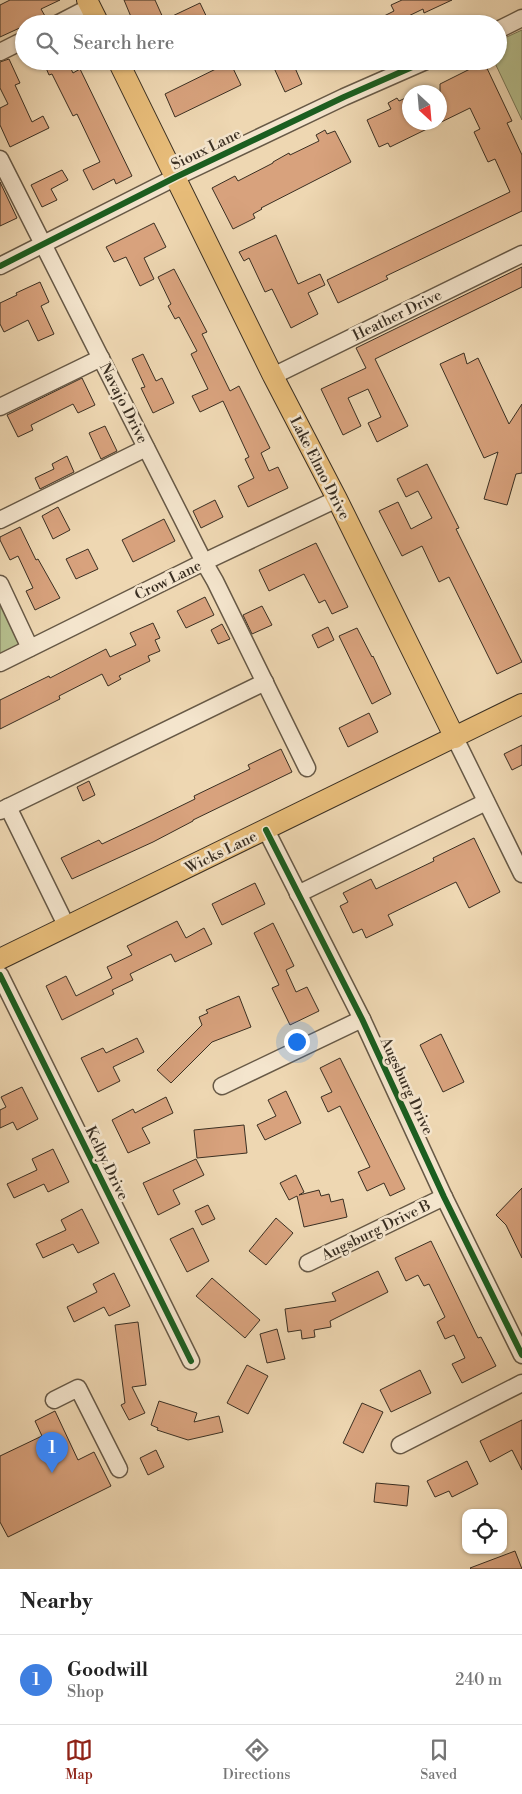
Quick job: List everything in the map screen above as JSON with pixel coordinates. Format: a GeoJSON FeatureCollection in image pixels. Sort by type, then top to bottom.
{"type":"FeatureCollection","features":[{"type":"Feature","properties":{"kind":"main road","name":"Lake Elmo Drive"},"geometry":{"type":"LineString","coordinates":[[122,70],[273,376],[455,738]]}},
{"type":"Feature","properties":{"kind":"main road","name":"Wicks Lane"},"geometry":{"type":"LineString","coordinates":[[0,959],[522,704]]}},
{"type":"Feature","properties":{"kind":"street"},"geometry":{"type":"LineString","coordinates":[[80,15],[92,10]]}},
{"type":"Feature","properties":{"kind":"street"},"geometry":{"type":"LineString","coordinates":[[507,26],[522,18]]}},
{"type":"Feature","properties":{"kind":"street"},"geometry":{"type":"LineString","coordinates":[[0,52],[15,44]]}},
{"type":"Feature","properties":{"kind":"street","name":"Sioux Lane"},"geometry":{"type":"LineString","coordinates":[[0,266],[176,177],[344,97],[406,70]]}},
{"type":"Feature","properties":{"kind":"street","name":"Navajo Drive"},"geometry":{"type":"LineString","coordinates":[[0,159],[215,581],[306,768]]}},
{"type":"Feature","properties":{"kind":"street","name":"Heather Drive"},"geometry":{"type":"LineString","coordinates":[[273,376],[522,254]]}},
{"type":"Feature","properties":{"kind":"street"},"geometry":{"type":"LineString","coordinates":[[0,407],[101,358]]}},
{"type":"Feature","properties":{"kind":"street"},"geometry":{"type":"LineString","coordinates":[[0,520],[146,448]]}},
{"type":"Feature","properties":{"kind":"street","name":"Crow Lane"},"geometry":{"type":"LineString","coordinates":[[0,663],[204,562],[337,500]]}},
{"type":"Feature","properties":{"kind":"street"},"geometry":{"type":"LineString","coordinates":[[0,584],[30,648]]}},
{"type":"Feature","properties":{"kind":"street"},"geometry":{"type":"LineString","coordinates":[[67,927],[4,809],[264,682]]}},
{"type":"Feature","properties":{"kind":"street","name":"Lake Elmo Drive"},"geometry":{"type":"LineString","coordinates":[[455,738],[522,874]]}},
{"type":"Feature","properties":{"kind":"street"},"geometry":{"type":"LineString","coordinates":[[298,894],[486,802]]}},
{"type":"Feature","properties":{"kind":"street","name":"Augsburg Drive"},"geometry":{"type":"LineString","coordinates":[[266,830],[362,1019],[444,1197],[522,1355]]}},
{"type":"Feature","properties":{"kind":"street","name":"Kelby Drive"},"geometry":{"type":"LineString","coordinates":[[0,975],[191,1361]]}},
{"type":"Feature","properties":{"kind":"street"},"geometry":{"type":"LineString","coordinates":[[222,1086],[362,1019]]}},
{"type":"Feature","properties":{"kind":"street","name":"Augsburg Drive B"},"geometry":{"type":"LineString","coordinates":[[308,1263],[444,1197]]}},
{"type":"Feature","properties":{"kind":"street"},"geometry":{"type":"LineString","coordinates":[[400,1445],[522,1383]]}},
{"type":"Feature","properties":{"kind":"street"},"geometry":{"type":"LineString","coordinates":[[54,1400],[78,1388],[119,1470]]}},
{"type":"Feature","properties":{"kind":"green space"},"geometry":{"type":"Polygon","coordinates":[[[522,30],[522,120],[498,70],[507,70],[507,37],[522,30]]]}},
{"type":"Feature","properties":{"kind":"green space"},"geometry":{"type":"Polygon","coordinates":[[[0,593],[23,645],[0,656],[0,593]]]}},
{"type":"Feature","properties":{"kind":"building"},"geometry":{"type":"Polygon","coordinates":[[[10,0],[60,0],[41,9],[44,15],[15,15],[15,30],[0,37],[0,5],[10,0]]]}},
{"type":"Feature","properties":{"kind":"building"},"geometry":{"type":"Polygon","coordinates":[[[124,0],[155,0],[162,15],[130,15],[124,0]]]}},
{"type":"Feature","properties":{"kind":"building"},"geometry":{"type":"Polygon","coordinates":[[[402,0],[452,0],[424,13],[423,9],[411,15],[386,15],[394,11],[391,5],[402,0]]]}},
{"type":"Feature","properties":{"kind":"building"},"geometry":{"type":"Polygon","coordinates":[[[200,3],[206,15],[175,15],[200,3]]]}},
{"type":"Feature","properties":{"kind":"building"},"geometry":{"type":"Polygon","coordinates":[[[9,59],[20,83],[15,85],[32,122],[43,116],[49,128],[10,147],[0,125],[0,108],[8,104],[0,88],[0,62],[9,59]]]}},
{"type":"Feature","properties":{"kind":"building"},"geometry":{"type":"Polygon","coordinates":[[[47,70],[72,70],[73,73],[80,70],[132,176],[116,184],[114,179],[93,190],[83,170],[100,162],[77,114],[73,116],[52,74],[49,75],[47,70]]]}},
{"type":"Feature","properties":{"kind":"building"},"geometry":{"type":"Polygon","coordinates":[[[214,70],[234,70],[241,85],[175,117],[165,94],[214,70]]]}},
{"type":"Feature","properties":{"kind":"building"},"geometry":{"type":"Polygon","coordinates":[[[275,70],[296,70],[302,84],[285,92],[275,70]]]}},
{"type":"Feature","properties":{"kind":"building"},"geometry":{"type":"Polygon","coordinates":[[[468,70],[488,70],[512,121],[507,123],[522,155],[522,211],[386,276],[388,279],[338,303],[327,280],[510,192],[495,159],[488,162],[474,132],[480,129],[470,108],[447,119],[447,85],[440,85],[468,70]]]}},
{"type":"Feature","properties":{"kind":"building"},"geometry":{"type":"Polygon","coordinates":[[[397,98],[399,101],[402,100],[402,130],[425,130],[390,147],[388,143],[379,147],[367,120],[391,109],[388,103],[397,98]]]}},
{"type":"Feature","properties":{"kind":"building"},"geometry":{"type":"Polygon","coordinates":[[[325,130],[327,134],[335,131],[351,162],[261,208],[253,214],[255,218],[233,229],[212,188],[235,176],[238,181],[289,153],[290,155],[319,141],[316,135],[325,130]]]}},
{"type":"Feature","properties":{"kind":"building"},"geometry":{"type":"Polygon","coordinates":[[[62,170],[68,180],[51,189],[57,200],[42,207],[31,185],[62,170]]]}},
{"type":"Feature","properties":{"kind":"building"},"geometry":{"type":"Polygon","coordinates":[[[0,182],[17,218],[0,226],[0,182]]]}},
{"type":"Feature","properties":{"kind":"building"},"geometry":{"type":"Polygon","coordinates":[[[154,223],[166,247],[144,258],[154,279],[140,286],[126,257],[114,262],[106,247],[154,223]]]}},
{"type":"Feature","properties":{"kind":"building"},"geometry":{"type":"Polygon","coordinates":[[[276,235],[298,284],[320,274],[325,285],[308,293],[318,314],[291,328],[272,289],[265,292],[249,258],[244,261],[239,252],[276,235]]]}},
{"type":"Feature","properties":{"kind":"building"},"geometry":{"type":"Polygon","coordinates":[[[522,267],[522,287],[375,359],[408,426],[377,442],[368,423],[381,417],[368,389],[348,398],[361,426],[343,435],[321,389],[366,368],[356,348],[522,267]]]}},
{"type":"Feature","properties":{"kind":"building"},"geometry":{"type":"Polygon","coordinates":[[[174,269],[207,332],[202,334],[230,391],[239,386],[270,448],[261,453],[269,471],[278,467],[288,488],[248,507],[238,486],[254,478],[245,459],[249,457],[223,401],[200,412],[192,396],[208,389],[191,354],[197,351],[179,317],[175,319],[168,306],[171,304],[158,277],[174,269]]]}},
{"type":"Feature","properties":{"kind":"building"},"geometry":{"type":"Polygon","coordinates":[[[40,282],[49,302],[41,306],[54,334],[38,341],[28,320],[4,332],[0,324],[0,303],[40,282]]]}},
{"type":"Feature","properties":{"kind":"building"},"geometry":{"type":"Polygon","coordinates":[[[464,353],[467,364],[478,358],[509,424],[522,404],[522,473],[516,474],[507,505],[484,499],[498,452],[484,458],[440,364],[464,353]]]}},
{"type":"Feature","properties":{"kind":"building"},"geometry":{"type":"Polygon","coordinates":[[[143,354],[156,381],[162,378],[174,403],[153,413],[141,388],[145,387],[132,359],[143,354]]]}},
{"type":"Feature","properties":{"kind":"building"},"geometry":{"type":"Polygon","coordinates":[[[82,378],[95,405],[78,413],[73,404],[31,425],[33,430],[18,437],[7,415],[82,378]]]}},
{"type":"Feature","properties":{"kind":"building"},"geometry":{"type":"Polygon","coordinates":[[[105,426],[117,451],[101,459],[89,433],[105,426]]]}},
{"type":"Feature","properties":{"kind":"building"},"geometry":{"type":"Polygon","coordinates":[[[67,456],[74,472],[40,489],[35,478],[54,469],[52,464],[67,456]]]}},
{"type":"Feature","properties":{"kind":"building"},"geometry":{"type":"Polygon","coordinates":[[[427,464],[459,528],[456,529],[522,662],[497,674],[449,577],[439,582],[422,546],[402,556],[379,511],[398,502],[411,529],[432,518],[418,491],[406,497],[397,479],[427,464]]]}},
{"type":"Feature","properties":{"kind":"building"},"geometry":{"type":"Polygon","coordinates":[[[215,500],[223,517],[201,528],[193,511],[215,500]]]}},
{"type":"Feature","properties":{"kind":"building"},"geometry":{"type":"Polygon","coordinates":[[[58,507],[70,530],[53,539],[42,516],[58,507]]]}},
{"type":"Feature","properties":{"kind":"building"},"geometry":{"type":"Polygon","coordinates":[[[164,519],[175,541],[133,562],[122,540],[164,519]]]}},
{"type":"Feature","properties":{"kind":"building"},"geometry":{"type":"Polygon","coordinates":[[[20,527],[36,560],[38,559],[60,598],[35,610],[26,591],[33,588],[18,556],[10,560],[0,540],[0,537],[20,527]]]}},
{"type":"Feature","properties":{"kind":"building"},"geometry":{"type":"Polygon","coordinates":[[[316,543],[348,607],[332,614],[325,600],[319,603],[304,574],[269,591],[259,570],[316,543]]]}},
{"type":"Feature","properties":{"kind":"building"},"geometry":{"type":"Polygon","coordinates":[[[88,549],[98,569],[76,579],[66,559],[88,549]]]}},
{"type":"Feature","properties":{"kind":"building"},"geometry":{"type":"Polygon","coordinates":[[[205,597],[214,615],[186,628],[177,611],[205,597]]]}},
{"type":"Feature","properties":{"kind":"building"},"geometry":{"type":"Polygon","coordinates":[[[262,606],[272,625],[252,634],[243,615],[262,606]]]}},
{"type":"Feature","properties":{"kind":"building"},"geometry":{"type":"Polygon","coordinates":[[[153,623],[160,638],[155,640],[160,651],[148,656],[150,661],[119,676],[121,679],[108,686],[102,674],[59,696],[60,699],[0,729],[0,700],[49,676],[50,678],[106,649],[110,657],[136,645],[130,633],[153,623]]]}},
{"type":"Feature","properties":{"kind":"building"},"geometry":{"type":"Polygon","coordinates":[[[222,624],[230,639],[218,644],[211,630],[222,624]]]}},
{"type":"Feature","properties":{"kind":"building"},"geometry":{"type":"Polygon","coordinates":[[[328,627],[334,640],[318,648],[312,635],[328,627]]]}},
{"type":"Feature","properties":{"kind":"building"},"geometry":{"type":"Polygon","coordinates":[[[357,628],[391,694],[372,704],[339,636],[357,628]]]}},
{"type":"Feature","properties":{"kind":"building"},"geometry":{"type":"Polygon","coordinates":[[[369,713],[378,732],[348,747],[339,728],[369,713]]]}},
{"type":"Feature","properties":{"kind":"building"},"geometry":{"type":"Polygon","coordinates":[[[522,745],[522,765],[512,770],[504,754],[522,745]]]}},
{"type":"Feature","properties":{"kind":"building"},"geometry":{"type":"Polygon","coordinates":[[[281,749],[292,772],[193,820],[153,842],[72,879],[61,858],[99,840],[102,844],[195,799],[194,796],[250,769],[248,765],[281,749]]]}},
{"type":"Feature","properties":{"kind":"building"},"geometry":{"type":"Polygon","coordinates":[[[89,781],[95,795],[83,801],[77,787],[89,781]]]}},
{"type":"Feature","properties":{"kind":"building"},"geometry":{"type":"Polygon","coordinates":[[[474,838],[500,892],[469,908],[456,882],[388,915],[393,925],[366,938],[362,929],[353,933],[340,906],[348,902],[343,893],[371,879],[376,889],[434,861],[433,858],[474,838]]]}},
{"type":"Feature","properties":{"kind":"building"},"geometry":{"type":"Polygon","coordinates":[[[255,883],[265,904],[222,925],[212,904],[255,883]]]}},
{"type":"Feature","properties":{"kind":"building"},"geometry":{"type":"Polygon","coordinates":[[[177,921],[186,938],[204,928],[212,944],[175,962],[171,954],[130,974],[133,980],[112,990],[114,994],[62,1020],[46,986],[66,976],[76,996],[112,978],[107,967],[132,955],[127,946],[177,921]]]}},
{"type":"Feature","properties":{"kind":"building"},"geometry":{"type":"Polygon","coordinates":[[[273,923],[294,966],[286,970],[296,992],[307,987],[319,1011],[290,1025],[272,988],[279,985],[254,933],[273,923]]]}},
{"type":"Feature","properties":{"kind":"building"},"geometry":{"type":"Polygon","coordinates":[[[239,996],[251,1027],[212,1042],[171,1083],[157,1070],[202,1025],[199,1017],[208,1013],[206,1010],[239,996]]]}},
{"type":"Feature","properties":{"kind":"building"},"geometry":{"type":"Polygon","coordinates":[[[441,1034],[464,1082],[443,1092],[420,1045],[441,1034]]]}},
{"type":"Feature","properties":{"kind":"building"},"geometry":{"type":"Polygon","coordinates":[[[137,1038],[144,1052],[113,1067],[120,1081],[98,1092],[81,1058],[103,1048],[106,1053],[137,1038]]]}},
{"type":"Feature","properties":{"kind":"building"},"geometry":{"type":"Polygon","coordinates":[[[340,1058],[405,1189],[390,1196],[384,1183],[367,1191],[358,1172],[370,1167],[340,1106],[328,1112],[321,1097],[332,1092],[320,1068],[340,1058]]]}},
{"type":"Feature","properties":{"kind":"building"},"geometry":{"type":"Polygon","coordinates":[[[22,1087],[38,1119],[17,1130],[13,1122],[0,1128],[0,1110],[6,1107],[1,1097],[22,1087]]]}},
{"type":"Feature","properties":{"kind":"building"},"geometry":{"type":"Polygon","coordinates":[[[286,1091],[301,1123],[265,1140],[257,1125],[276,1116],[268,1100],[286,1091]]]}},
{"type":"Feature","properties":{"kind":"building"},"geometry":{"type":"Polygon","coordinates":[[[166,1097],[173,1113],[142,1128],[150,1143],[128,1153],[112,1120],[133,1109],[135,1113],[166,1097]]]}},
{"type":"Feature","properties":{"kind":"building"},"geometry":{"type":"Polygon","coordinates":[[[244,1125],[247,1153],[197,1158],[194,1130],[244,1125]]]}},
{"type":"Feature","properties":{"kind":"building"},"geometry":{"type":"Polygon","coordinates":[[[53,1149],[69,1182],[48,1192],[44,1184],[14,1198],[7,1184],[37,1170],[32,1159],[53,1149]]]}},
{"type":"Feature","properties":{"kind":"building"},"geometry":{"type":"Polygon","coordinates":[[[196,1159],[204,1175],[173,1190],[180,1204],[158,1215],[143,1183],[196,1159]]]}},
{"type":"Feature","properties":{"kind":"building"},"geometry":{"type":"Polygon","coordinates":[[[296,1175],[304,1192],[299,1195],[319,1190],[321,1196],[329,1194],[331,1202],[343,1199],[347,1217],[304,1227],[297,1196],[289,1200],[280,1183],[296,1175]]]}},
{"type":"Feature","properties":{"kind":"building"},"geometry":{"type":"Polygon","coordinates":[[[522,1188],[522,1258],[506,1225],[496,1215],[522,1188]]]}},
{"type":"Feature","properties":{"kind":"building"},"geometry":{"type":"Polygon","coordinates":[[[208,1205],[215,1219],[202,1225],[195,1211],[208,1205]]]}},
{"type":"Feature","properties":{"kind":"building"},"geometry":{"type":"Polygon","coordinates":[[[82,1209],[99,1243],[78,1253],[73,1244],[43,1258],[36,1244],[66,1230],[61,1220],[82,1209]]]}},
{"type":"Feature","properties":{"kind":"building"},"geometry":{"type":"Polygon","coordinates":[[[276,1218],[293,1233],[266,1265],[249,1251],[276,1218]]]}},
{"type":"Feature","properties":{"kind":"building"},"geometry":{"type":"Polygon","coordinates":[[[193,1228],[209,1261],[187,1272],[170,1239],[193,1228]]]}},
{"type":"Feature","properties":{"kind":"building"},"geometry":{"type":"Polygon","coordinates":[[[431,1241],[478,1338],[481,1337],[496,1366],[462,1383],[452,1364],[465,1358],[454,1335],[445,1339],[437,1322],[445,1317],[429,1284],[424,1286],[418,1275],[406,1281],[395,1258],[431,1241]]]}},
{"type":"Feature","properties":{"kind":"building"},"geometry":{"type":"Polygon","coordinates":[[[378,1271],[388,1292],[330,1321],[331,1327],[314,1330],[315,1337],[302,1339],[301,1330],[288,1332],[285,1309],[336,1301],[332,1293],[378,1271]]]}},
{"type":"Feature","properties":{"kind":"building"},"geometry":{"type":"Polygon","coordinates":[[[114,1273],[130,1306],[109,1316],[104,1307],[74,1322],[67,1307],[97,1292],[93,1284],[114,1273]]]}},
{"type":"Feature","properties":{"kind":"building"},"geometry":{"type":"Polygon","coordinates":[[[212,1278],[260,1320],[245,1338],[196,1296],[212,1278]]]}},
{"type":"Feature","properties":{"kind":"building"},"geometry":{"type":"Polygon","coordinates":[[[138,1322],[146,1385],[132,1387],[145,1413],[129,1420],[121,1405],[125,1403],[115,1325],[138,1322]]]}},
{"type":"Feature","properties":{"kind":"building"},"geometry":{"type":"Polygon","coordinates":[[[277,1329],[285,1359],[267,1363],[260,1334],[277,1329]]]}},
{"type":"Feature","properties":{"kind":"building"},"geometry":{"type":"Polygon","coordinates":[[[247,1365],[268,1376],[248,1414],[227,1403],[247,1365]]]}},
{"type":"Feature","properties":{"kind":"building"},"geometry":{"type":"Polygon","coordinates":[[[420,1370],[431,1393],[391,1412],[380,1390],[420,1370]]]}},
{"type":"Feature","properties":{"kind":"building"},"geometry":{"type":"Polygon","coordinates":[[[159,1401],[197,1413],[194,1422],[219,1416],[223,1432],[188,1440],[157,1430],[158,1428],[151,1425],[159,1401]]]}},
{"type":"Feature","properties":{"kind":"building"},"geometry":{"type":"Polygon","coordinates":[[[362,1403],[383,1412],[363,1453],[343,1443],[362,1403]]]}},
{"type":"Feature","properties":{"kind":"building"},"geometry":{"type":"Polygon","coordinates":[[[55,1411],[78,1460],[94,1452],[111,1486],[8,1537],[0,1522],[0,1456],[42,1436],[35,1421],[55,1411]]]}},
{"type":"Feature","properties":{"kind":"building"},"geometry":{"type":"Polygon","coordinates":[[[522,1420],[522,1470],[512,1450],[490,1462],[480,1441],[522,1420]]]}},
{"type":"Feature","properties":{"kind":"building"},"geometry":{"type":"Polygon","coordinates":[[[156,1450],[164,1467],[148,1475],[140,1458],[156,1450]]]}},
{"type":"Feature","properties":{"kind":"building"},"geometry":{"type":"Polygon","coordinates":[[[467,1461],[478,1484],[452,1497],[449,1491],[435,1497],[427,1481],[467,1461]]]}},
{"type":"Feature","properties":{"kind":"building"},"geometry":{"type":"Polygon","coordinates":[[[376,1483],[409,1486],[407,1506],[374,1502],[376,1483]]]}},
{"type":"Feature","properties":{"kind":"building"},"geometry":{"type":"Polygon","coordinates":[[[515,1551],[522,1569],[470,1568],[515,1551]]]}},
{"type":"Feature","properties":{"kind":"cycle path"},"geometry":{"type":"LineString","coordinates":[[0,266],[176,177],[344,97],[406,70]]}},
{"type":"Feature","properties":{"kind":"cycle path"},"geometry":{"type":"LineString","coordinates":[[266,830],[362,1019],[444,1197],[522,1355]]}},
{"type":"Feature","properties":{"kind":"cycle path"},"geometry":{"type":"LineString","coordinates":[[0,975],[191,1361]]}},
{"type":"Feature","properties":{"kind":"place","name":"Goodwill"},"geometry":{"type":"Point","coordinates":[52,1473]}}]}
